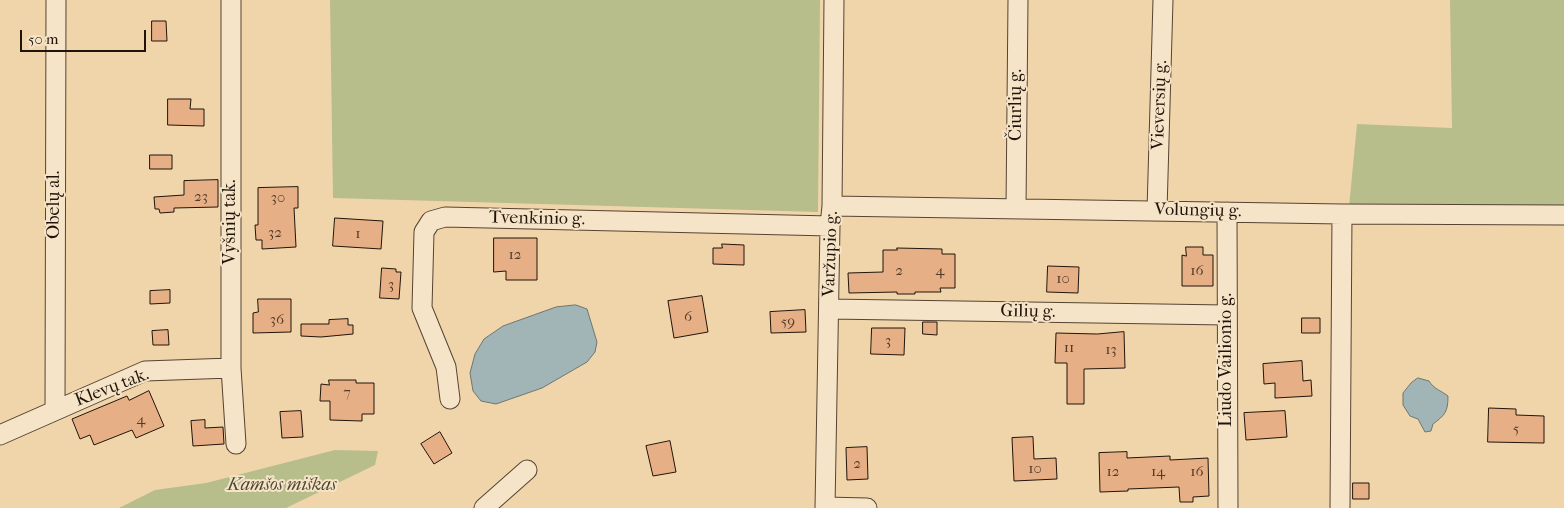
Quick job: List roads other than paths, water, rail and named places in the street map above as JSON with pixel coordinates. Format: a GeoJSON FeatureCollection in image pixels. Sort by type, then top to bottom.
{"type":"FeatureCollection","features":[{"type":"Feature","properties":{"kind":"street","name":"Obelų al."},"geometry":{"type":"LineString","coordinates":[[54,410],[56,0]]}},
{"type":"Feature","properties":{"kind":"street","name":"Vyšnių tak."},"geometry":{"type":"LineString","coordinates":[[232,0],[231,368],[236,444]]}},
{"type":"Feature","properties":{"kind":"street","name":"Varžupio g."},"geometry":{"type":"LineString","coordinates":[[825,507],[830,226],[832,206],[834,0]]}},
{"type":"Feature","properties":{"kind":"street","name":"Čiurlių g."},"geometry":{"type":"LineString","coordinates":[[1016,209],[1018,0]]}},
{"type":"Feature","properties":{"kind":"street","name":"Vieversių g."},"geometry":{"type":"LineString","coordinates":[[1157,211],[1164,0]]}},
{"type":"Feature","properties":{"kind":"street","name":"Volungių g."},"geometry":{"type":"LineString","coordinates":[[832,206],[1342,214],[1564,215]]}},
{"type":"Feature","properties":{"kind":"street","name":"Liudo Vailionio g."},"geometry":{"type":"LineString","coordinates":[[1227,212],[1228,508]]}},
{"type":"Feature","properties":{"kind":"street"},"geometry":{"type":"LineString","coordinates":[[1340,508],[1342,214]]}},
{"type":"Feature","properties":{"kind":"street"},"geometry":{"type":"LineString","coordinates":[[1564,215],[1564,226]]}},
{"type":"Feature","properties":{"kind":"street","name":"Tvenkinio g."},"geometry":{"type":"LineString","coordinates":[[450,399],[446,367],[422,308],[424,232],[431,221],[445,217],[830,226]]}},
{"type":"Feature","properties":{"kind":"street","name":"Gilių g."},"geometry":{"type":"LineString","coordinates":[[829,309],[1226,315]]}},
{"type":"Feature","properties":{"kind":"street","name":"Klevų tak."},"geometry":{"type":"LineString","coordinates":[[0,435],[145,372],[231,368]]}},
{"type":"Feature","properties":{"kind":"street"},"geometry":{"type":"LineString","coordinates":[[484,508],[527,470]]}},
{"type":"Feature","properties":{"kind":"street"},"geometry":{"type":"LineString","coordinates":[[825,507],[868,508]]}},
{"type":"Feature","properties":{"kind":"park label","name":"Kamšos miškas"},"geometry":{"type":"Point","coordinates":[282,486]}}]}
